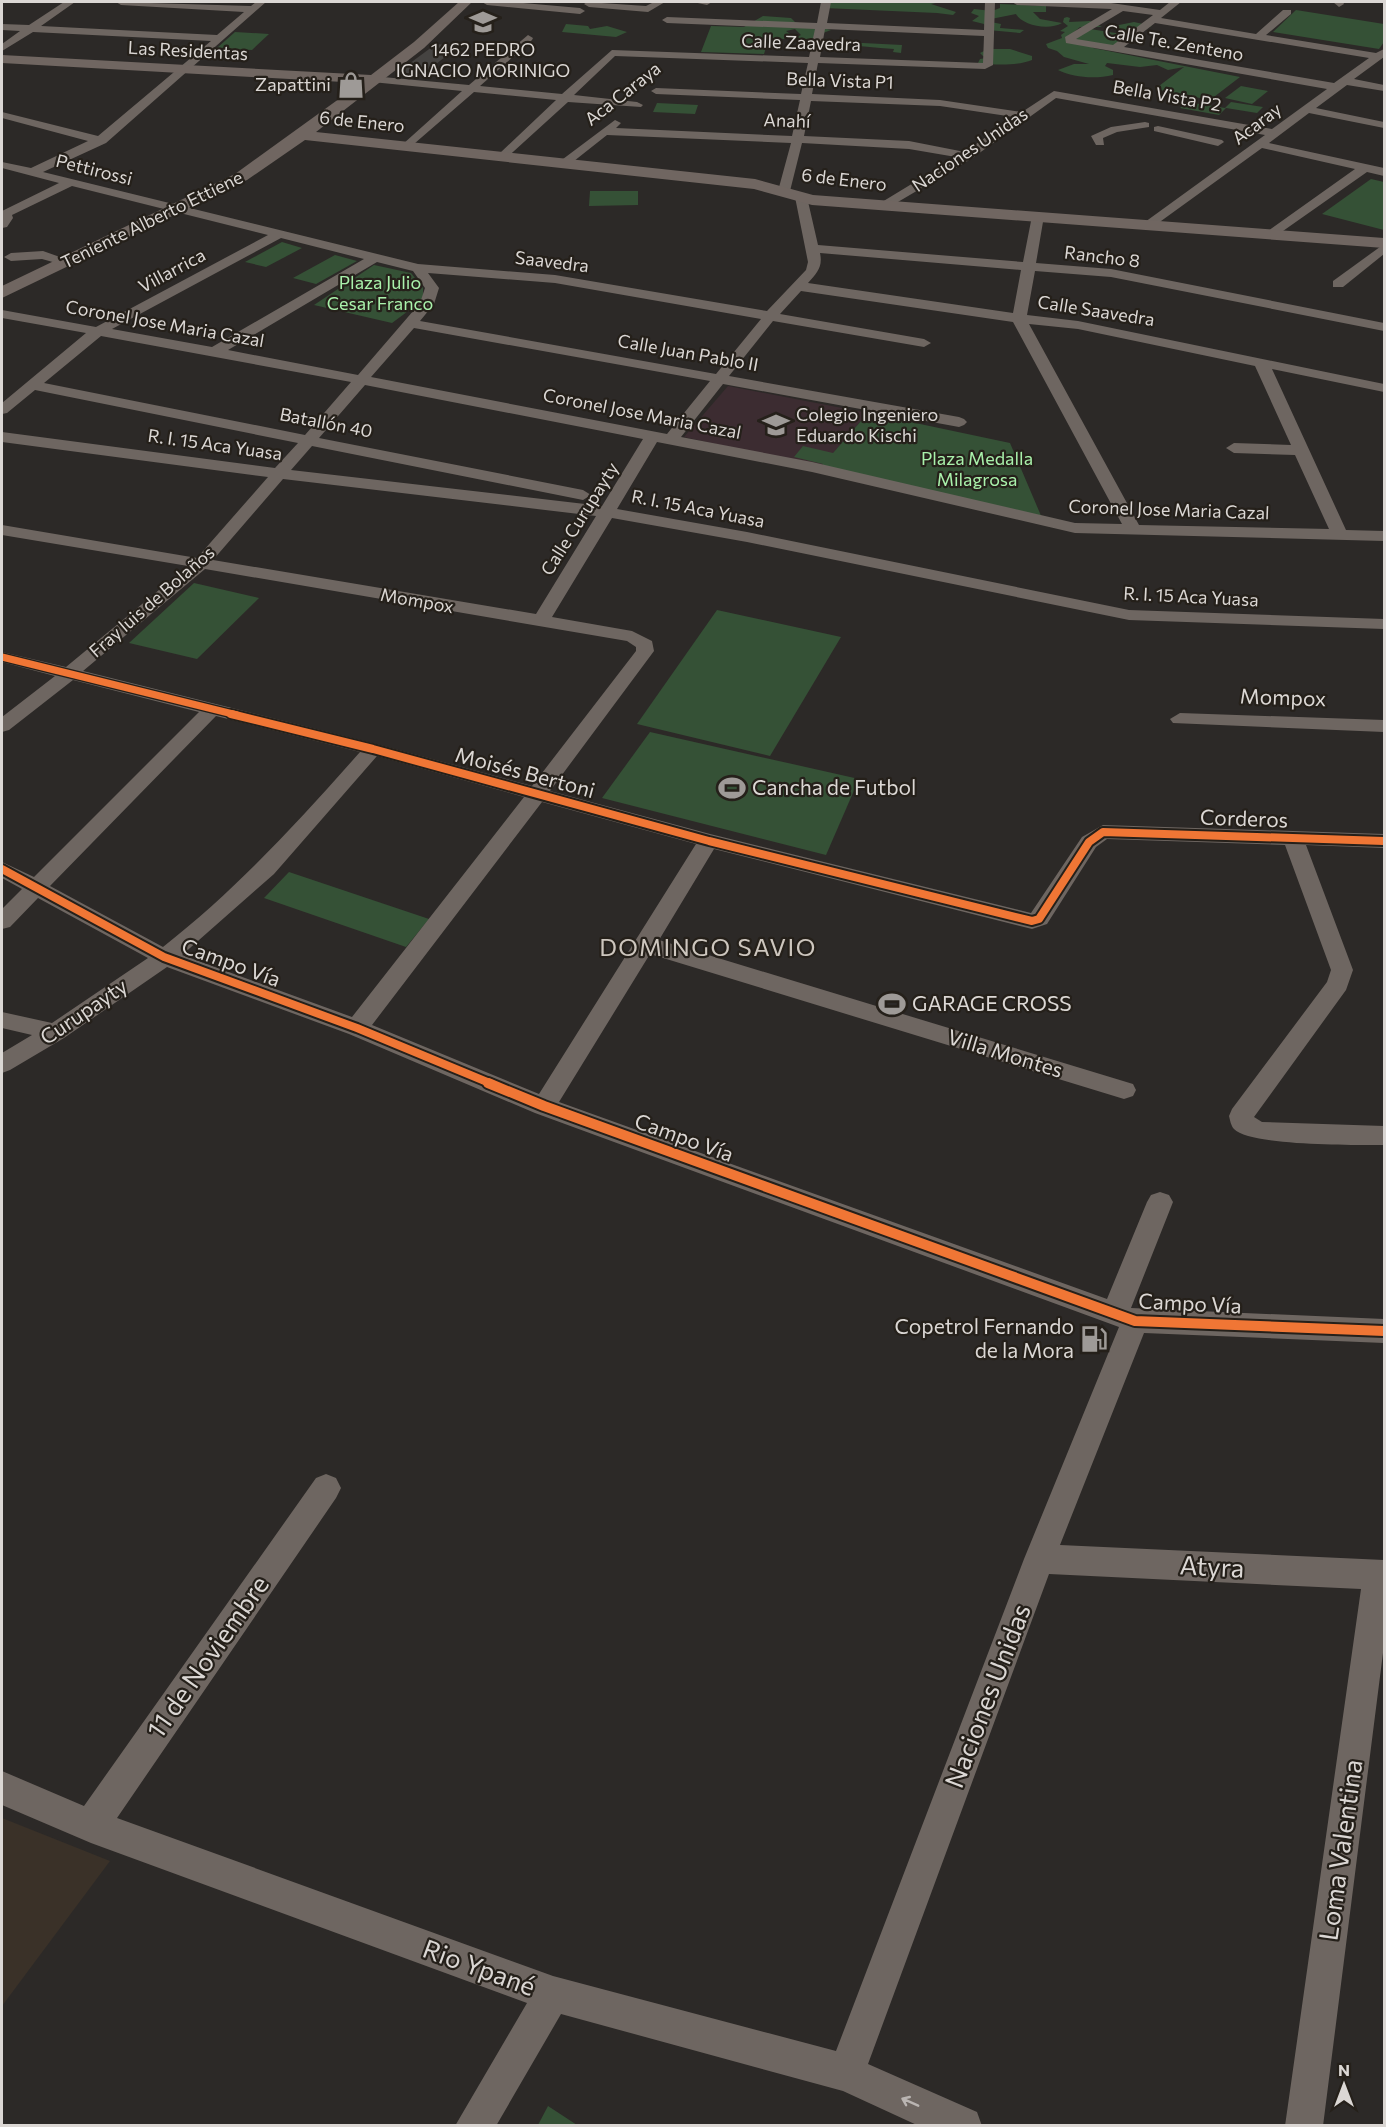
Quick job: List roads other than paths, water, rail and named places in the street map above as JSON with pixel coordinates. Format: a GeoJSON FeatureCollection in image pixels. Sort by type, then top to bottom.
{"type":"FeatureCollection","features":[{"type":"Feature","properties":{"kind":"main road","name":"Teniente Alberto Ettiene"},"geometry":{"type":"LineString","coordinates":[[2,293],[241,177],[302,135],[432,35],[466,2]]}},
{"type":"Feature","properties":{"kind":"main road","name":"Las Residentas"},"geometry":{"type":"LineString","coordinates":[[2,59],[372,79]]}},
{"type":"Feature","properties":{"kind":"main road","name":"6 de Enero"},"geometry":{"type":"LineString","coordinates":[[302,135],[755,184],[784,190],[801,197],[1384,243]]}},
{"type":"Feature","properties":{"kind":"street"},"geometry":{"type":"LineString","coordinates":[[2,48],[70,2]]}},
{"type":"Feature","properties":{"kind":"street"},"geometry":{"type":"LineString","coordinates":[[121,2],[256,5]]}},
{"type":"Feature","properties":{"kind":"street"},"geometry":{"type":"LineString","coordinates":[[487,2],[585,14],[590,3],[648,9],[660,2]]}},
{"type":"Feature","properties":{"kind":"street"},"geometry":{"type":"LineString","coordinates":[[698,2],[708,2]]}},
{"type":"Feature","properties":{"kind":"street"},"geometry":{"type":"LineString","coordinates":[[784,190],[826,2]]}},
{"type":"Feature","properties":{"kind":"street"},"geometry":{"type":"LineString","coordinates":[[667,20],[988,33],[990,2]]}},
{"type":"Feature","properties":{"kind":"street"},"geometry":{"type":"LineString","coordinates":[[1017,2],[1122,7],[1157,17],[1258,37],[1382,54]]}},
{"type":"Feature","properties":{"kind":"street"},"geometry":{"type":"LineString","coordinates":[[1115,49],[1176,2]]}},
{"type":"Feature","properties":{"kind":"street"},"geometry":{"type":"LineString","coordinates":[[31,173],[102,141],[256,5]]}},
{"type":"Feature","properties":{"kind":"street","name":"Calle Te. Zenteno"},"geometry":{"type":"LineString","coordinates":[[1122,7],[1069,39],[1074,42],[1115,49],[1341,84],[1384,88]]}},
{"type":"Feature","properties":{"kind":"street"},"geometry":{"type":"LineString","coordinates":[[1258,37],[1287,12]]}},
{"type":"Feature","properties":{"kind":"street"},"geometry":{"type":"LineString","coordinates":[[2,27],[217,38]]}},
{"type":"Feature","properties":{"kind":"street","name":"Calle Zaavedra"},"geometry":{"type":"LineString","coordinates":[[564,98],[612,53],[988,65],[988,33]]}},
{"type":"Feature","properties":{"kind":"street"},"geometry":{"type":"LineString","coordinates":[[407,146],[528,38]]}},
{"type":"Feature","properties":{"kind":"street","name":"Acaray"},"geometry":{"type":"LineString","coordinates":[[1150,225],[1382,54]]}},
{"type":"Feature","properties":{"kind":"street","name":"Aca Caraya"},"geometry":{"type":"LineString","coordinates":[[688,67],[704,56]]}},
{"type":"Feature","properties":{"kind":"street"},"geometry":{"type":"LineString","coordinates":[[372,79],[637,105]]}},
{"type":"Feature","properties":{"kind":"street","name":"Aca Caraya"},"geometry":{"type":"LineString","coordinates":[[565,162],[672,79]]}},
{"type":"Feature","properties":{"kind":"street","name":"Bella Vista P1"},"geometry":{"type":"LineString","coordinates":[[656,91],[940,103],[1022,115]]}},
{"type":"Feature","properties":{"kind":"street","name":"Bella Vista P2"},"geometry":{"type":"LineString","coordinates":[[1054,94],[1274,133]]}},
{"type":"Feature","properties":{"kind":"street","name":"Naciones Unidas"},"geometry":{"type":"LineString","coordinates":[[886,205],[968,156],[1054,94]]}},
{"type":"Feature","properties":{"kind":"street"},"geometry":{"type":"LineString","coordinates":[[504,156],[564,98]]}},
{"type":"Feature","properties":{"kind":"street"},"geometry":{"type":"LineString","coordinates":[[1306,109],[1384,125]]}},
{"type":"Feature","properties":{"kind":"street"},"geometry":{"type":"LineString","coordinates":[[2,115],[102,141]]}},
{"type":"Feature","properties":{"kind":"street"},"geometry":{"type":"LineString","coordinates":[[1101,143],[1097,136],[1103,133],[1145,125],[1168,115]]}},
{"type":"Feature","properties":{"kind":"street"},"geometry":{"type":"LineString","coordinates":[[1145,125],[1218,142]]}},
{"type":"Feature","properties":{"kind":"street","name":"Anahí"},"geometry":{"type":"LineString","coordinates":[[604,132],[909,145],[968,156]]}},
{"type":"Feature","properties":{"kind":"street"},"geometry":{"type":"LineString","coordinates":[[1260,144],[1384,172]]}},
{"type":"Feature","properties":{"kind":"street","name":"Pettirossi"},"geometry":{"type":"LineString","coordinates":[[2,165],[178,209]]}},
{"type":"Feature","properties":{"kind":"street"},"geometry":{"type":"LineString","coordinates":[[1274,234],[1364,168]]}},
{"type":"Feature","properties":{"kind":"street"},"geometry":{"type":"LineString","coordinates":[[3,217],[70,182]]}},
{"type":"Feature","properties":{"kind":"street"},"geometry":{"type":"LineString","coordinates":[[671,439],[771,315],[812,271],[815,262],[801,197]]}},
{"type":"Feature","properties":{"kind":"street","name":"Saavedra"},"geometry":{"type":"LineString","coordinates":[[178,209],[373,259],[418,268],[555,279],[924,343]]}},
{"type":"Feature","properties":{"kind":"street"},"geometry":{"type":"LineString","coordinates":[[1038,216],[1019,319],[1134,530]]}},
{"type":"Feature","properties":{"kind":"street","name":"Villarrica"},"geometry":{"type":"LineString","coordinates":[[2,410],[98,331],[277,235]]}},
{"type":"Feature","properties":{"kind":"street","name":"Rancho 8"},"geometry":{"type":"LineString","coordinates":[[812,248],[1111,273],[1384,327]]}},
{"type":"Feature","properties":{"kind":"street"},"geometry":{"type":"LineString","coordinates":[[1338,284],[1384,248]]}},
{"type":"Feature","properties":{"kind":"street"},"geometry":{"type":"LineString","coordinates":[[11,257],[23,254],[43,255],[67,262]]}},
{"type":"Feature","properties":{"kind":"street"},"geometry":{"type":"LineString","coordinates":[[215,352],[373,259]]}},
{"type":"Feature","properties":{"kind":"street","name":"Fray luis de Bolaños"},"geometry":{"type":"LineString","coordinates":[[2,726],[70,673],[201,564],[281,474],[410,323],[431,295],[429,282],[418,268]]}},
{"type":"Feature","properties":{"kind":"street","name":"Calle Saavedra"},"geometry":{"type":"LineString","coordinates":[[798,286],[919,305],[1088,327],[1384,388]]}},
{"type":"Feature","properties":{"kind":"street"},"geometry":{"type":"LineString","coordinates":[[898,338],[919,305]]}},
{"type":"Feature","properties":{"kind":"street","name":"Coronel Jose Maria Cazal"},"geometry":{"type":"LineString","coordinates":[[2,314],[671,439],[923,491],[1075,528],[1384,536]]}},
{"type":"Feature","properties":{"kind":"street","name":"Calle Juan Pablo II"},"geometry":{"type":"LineString","coordinates":[[410,323],[959,422]]}},
{"type":"Feature","properties":{"kind":"street"},"geometry":{"type":"LineString","coordinates":[[1261,362],[1340,535]]}},
{"type":"Feature","properties":{"kind":"street","name":"Batallón 40"},"geometry":{"type":"LineString","coordinates":[[30,386],[308,440],[611,507]]}},
{"type":"Feature","properties":{"kind":"street","name":"Calle Curupayty"},"geometry":{"type":"LineString","coordinates":[[540,622],[653,436]]}},
{"type":"Feature","properties":{"kind":"street","name":"R. I. 15 Aca Yuasa"},"geometry":{"type":"LineString","coordinates":[[2,437],[281,474],[611,507],[1129,615],[1384,624]]}},
{"type":"Feature","properties":{"kind":"street"},"geometry":{"type":"LineString","coordinates":[[1234,448],[1301,450]]}},
{"type":"Feature","properties":{"kind":"street","name":"Mompox"},"geometry":{"type":"LineString","coordinates":[[2,530],[632,636],[640,640],[645,651],[534,794]]}},
{"type":"Feature","properties":{"kind":"street","name":"Moisés Bertoni"},"geometry":{"type":"LineString","coordinates":[[2,657],[373,749],[709,841],[1032,921],[1039,919]]}},
{"type":"Feature","properties":{"kind":"street"},"geometry":{"type":"LineString","coordinates":[[2,922],[212,709]]}},
{"type":"Feature","properties":{"kind":"street","name":"Mompox"},"geometry":{"type":"LineString","coordinates":[[1180,719],[1384,726]]}},
{"type":"Feature","properties":{"kind":"street","name":"Curupayty"},"geometry":{"type":"LineString","coordinates":[[2,1064],[56,1032],[164,957],[250,884],[373,749]]}},
{"type":"Feature","properties":{"kind":"street"},"geometry":{"type":"LineString","coordinates":[[357,1028],[534,794]]}},
{"type":"Feature","properties":{"kind":"street","name":"Corderos"},"geometry":{"type":"LineString","coordinates":[[1039,919],[1089,842],[1103,832],[1384,841]]}},
{"type":"Feature","properties":{"kind":"street"},"geometry":{"type":"LineString","coordinates":[[1293,838],[1342,970],[1338,984],[1241,1116],[1243,1123],[1248,1128],[1259,1131],[1384,1136]]}},
{"type":"Feature","properties":{"kind":"street"},"geometry":{"type":"LineString","coordinates":[[543,1106],[709,841]]}},
{"type":"Feature","properties":{"kind":"street","name":"Campo Vía"},"geometry":{"type":"LineString","coordinates":[[2,869],[164,957],[357,1028],[543,1106],[1125,1318],[1384,1331]]}},
{"type":"Feature","properties":{"kind":"street","name":"Villa Montes"},"geometry":{"type":"LineString","coordinates":[[645,944],[1124,1090]]}},
{"type":"Feature","properties":{"kind":"street"},"geometry":{"type":"LineString","coordinates":[[2,1020],[56,1032]]}},
{"type":"Feature","properties":{"kind":"street","name":"Naciones Unidas"},"geometry":{"type":"LineString","coordinates":[[846,2073],[1039,1559],[1125,1318],[1160,1202]]}},
{"type":"Feature","properties":{"kind":"street","name":"11 de Noviembre"},"geometry":{"type":"LineString","coordinates":[[91,1826],[326,1488]]}},
{"type":"Feature","properties":{"kind":"street","name":"Atyra"},"geometry":{"type":"LineString","coordinates":[[1039,1559],[1381,1575]]}},
{"type":"Feature","properties":{"kind":"street","name":"Loma Valentina"},"geometry":{"type":"LineString","coordinates":[[1305,2126],[1381,1575]]}},
{"type":"Feature","properties":{"kind":"street","name":"Rio Ypané"},"geometry":{"type":"LineString","coordinates":[[2,1788],[91,1826],[553,1994],[720,2037],[846,2073],[963,2126]]}},
{"type":"Feature","properties":{"kind":"street"},"geometry":{"type":"LineString","coordinates":[[474,2126],[553,1994]]}},
{"type":"Feature","properties":{"kind":"place","name":"1462 PEDRO IGNACIO MORINIGO"},"geometry":{"type":"Point","coordinates":[483,22]}},
{"type":"Feature","properties":{"kind":"place","name":"Zapattini"},"geometry":{"type":"Point","coordinates":[351,85]}},
{"type":"Feature","properties":{"kind":"place","name":"Colegio Ingeniero Eduardo Kischi"},"geometry":{"type":"Point","coordinates":[776,425]}},
{"type":"Feature","properties":{"kind":"place","name":"Cancha de Futbol"},"geometry":{"type":"Point","coordinates":[732,788]}},
{"type":"Feature","properties":{"kind":"place","name":"GARAGE CROSS"},"geometry":{"type":"Point","coordinates":[892,1004]}},
{"type":"Feature","properties":{"kind":"place","name":"Copetrol Fernando de la Mora"},"geometry":{"type":"Point","coordinates":[1094,1339]}},
{"type":"Feature","properties":{"kind":"district","name":"DOMINGO SAVIO"},"geometry":{"type":"Point","coordinates":[708,948]}},
{"type":"Feature","properties":{"kind":"park label","name":"Plaza Julio Cesar Franco"},"geometry":{"type":"Point","coordinates":[380,293]}},
{"type":"Feature","properties":{"kind":"park label","name":"Plaza Medalla Milagrosa"},"geometry":{"type":"Point","coordinates":[977,469]}}]}
